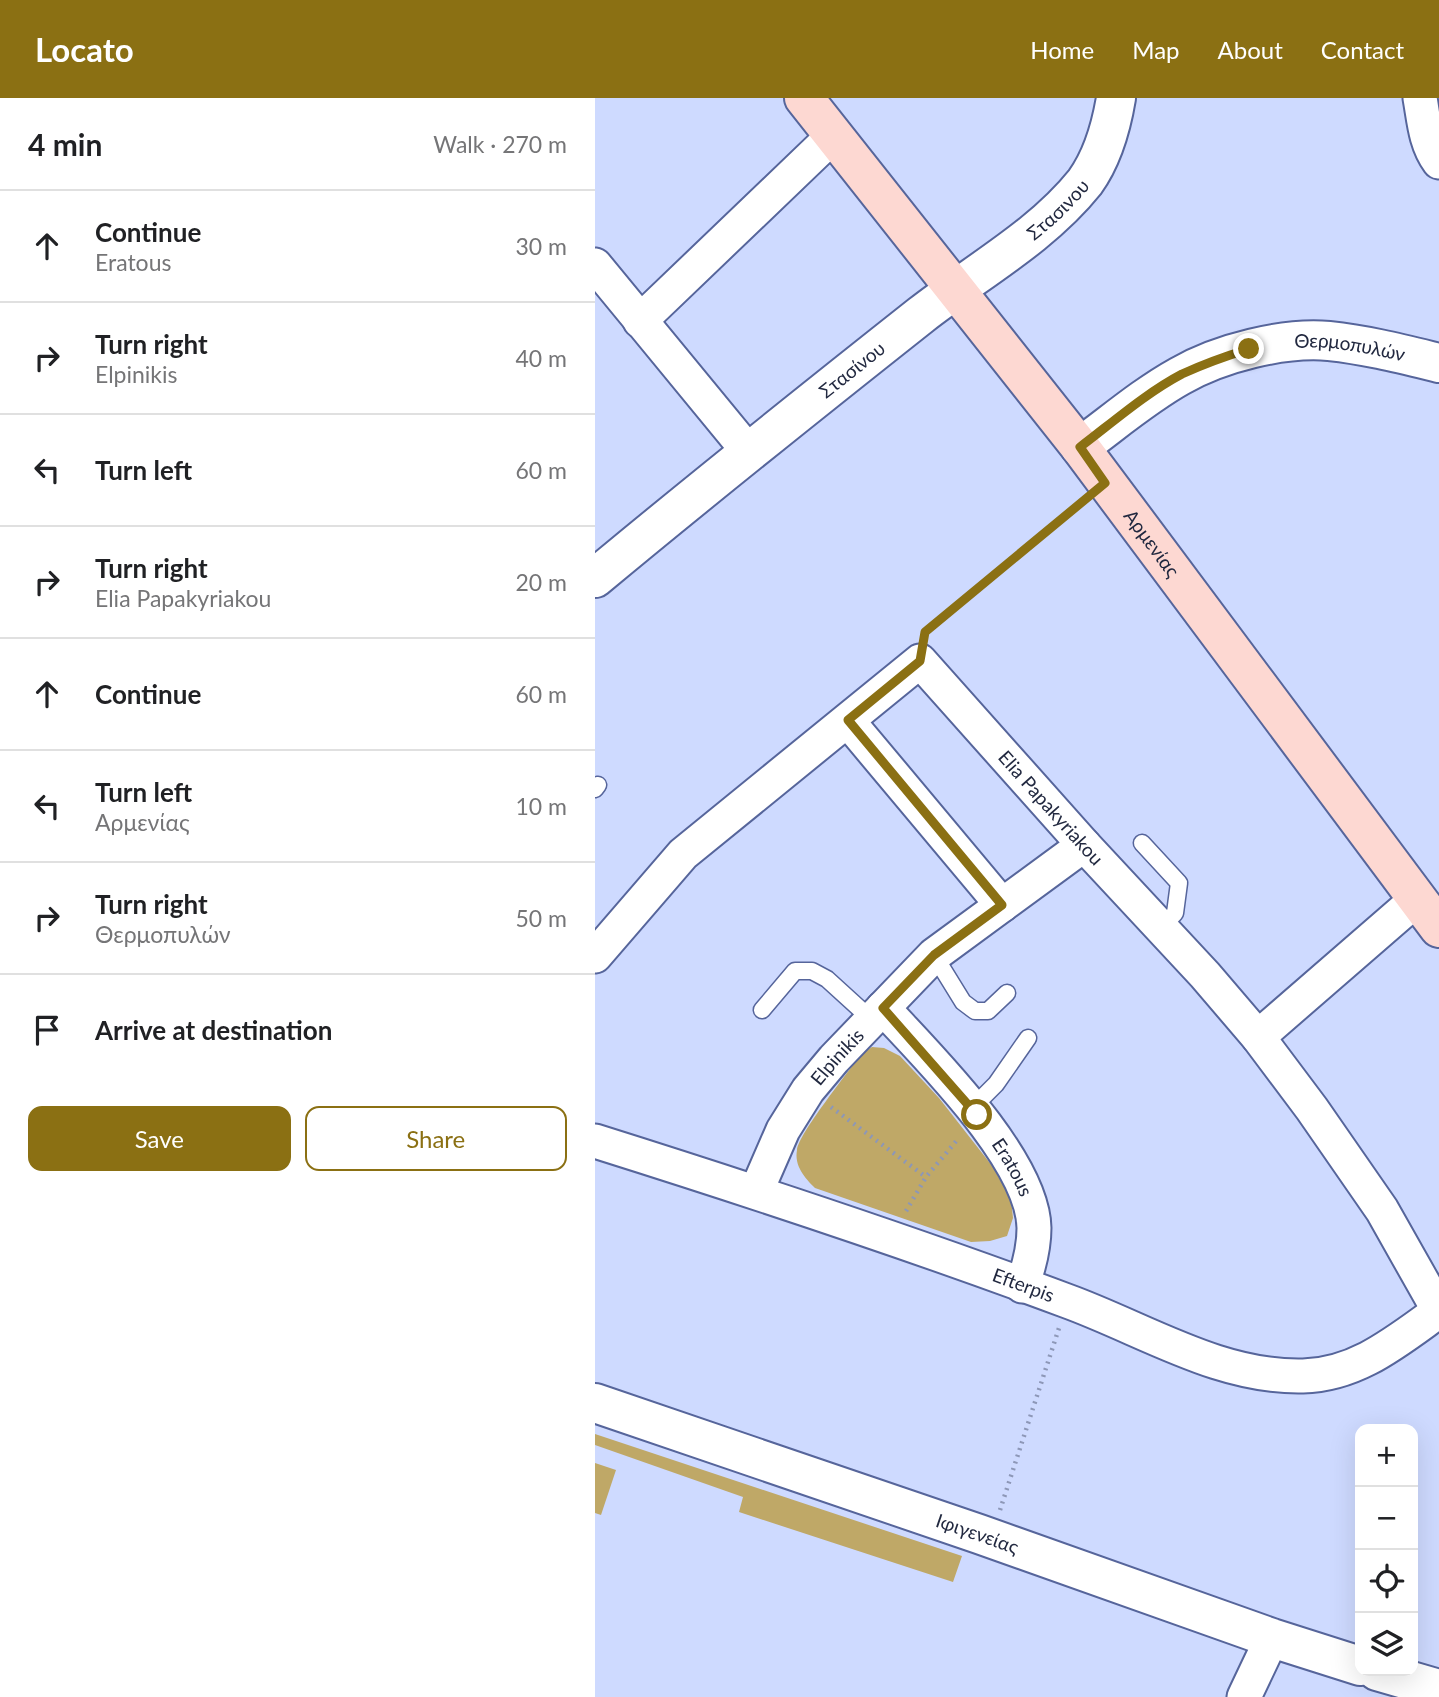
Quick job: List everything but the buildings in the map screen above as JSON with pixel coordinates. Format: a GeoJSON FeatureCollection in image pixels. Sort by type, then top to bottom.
{"type":"FeatureCollection","features":[{"type":"Feature","properties":{"kind":"main road","name":"Αρμενίας"},"geometry":{"type":"LineString","coordinates":[[804,98],[1080,447],[1428,914]]}},
{"type":"Feature","properties":{"kind":"street","name":"Στασινου"},"geometry":{"type":"LineString","coordinates":[[955,289],[1041,228],[1086,180],[1104,148],[1113,119],[1115,98]]}},
{"type":"Feature","properties":{"kind":"street"},"geometry":{"type":"LineString","coordinates":[[1420,98],[1426,134],[1439,162]]}},
{"type":"Feature","properties":{"kind":"street"},"geometry":{"type":"LineString","coordinates":[[640,321],[834,135]]}},
{"type":"Feature","properties":{"kind":"street"},"geometry":{"type":"LineString","coordinates":[[595,265],[748,451],[595,579]]}},
{"type":"Feature","properties":{"kind":"street","name":"Στασίνου"},"geometry":{"type":"LineString","coordinates":[[748,451],[955,289]]}},
{"type":"Feature","properties":{"kind":"street","name":"Θερμοπυλών"},"geometry":{"type":"LineString","coordinates":[[1080,447],[1182,374],[1249,349],[1326,341],[1375,347],[1439,363]]}},
{"type":"Feature","properties":{"kind":"street"},"geometry":{"type":"LineString","coordinates":[[595,956],[683,854],[920,661]]}},
{"type":"Feature","properties":{"kind":"street","name":"Elia Papakyriakou"},"geometry":{"type":"LineString","coordinates":[[920,661],[1258,1037],[1382,1210],[1439,1311]]}},
{"type":"Feature","properties":{"kind":"street"},"geometry":{"type":"LineString","coordinates":[[848,720],[1002,905]]}},
{"type":"Feature","properties":{"kind":"street","name":"Elpinikis"},"geometry":{"type":"LineString","coordinates":[[756,1192],[783,1130],[808,1090],[834,1059],[934,955],[1084,845]]}},
{"type":"Feature","properties":{"kind":"street"},"geometry":{"type":"LineString","coordinates":[[1258,1037],[1428,914]]}},
{"type":"Feature","properties":{"kind":"street","name":"Eratous"},"geometry":{"type":"LineString","coordinates":[[878,1014],[974,1111],[1005,1150],[1025,1189],[1034,1225],[1031,1259],[1023,1286]]}},
{"type":"Feature","properties":{"kind":"street","name":"Efterpis"},"geometry":{"type":"LineString","coordinates":[[595,1141],[756,1192],[1068,1301],[1226,1366],[1261,1375],[1305,1376],[1342,1371],[1372,1358],[1439,1311]]}},
{"type":"Feature","properties":{"kind":"street","name":"Ιφιγενείας"},"geometry":{"type":"LineString","coordinates":[[595,1403],[1355,1664]]}},
{"type":"Feature","properties":{"kind":"street"},"geometry":{"type":"LineString","coordinates":[[1244,1697],[1272,1638]]}},
{"type":"Feature","properties":{"kind":"street"},"geometry":{"type":"LineString","coordinates":[[1394,1676],[1439,1689]]}},
{"type":"Feature","properties":{"kind":"lane"},"geometry":{"type":"LineString","coordinates":[[1142,843],[1179,883],[1175,912],[1161,928]]}},
{"type":"Feature","properties":{"kind":"lane"},"geometry":{"type":"LineString","coordinates":[[934,955],[964,1002],[975,1011],[988,1010],[1007,993]]}},
{"type":"Feature","properties":{"kind":"lane"},"geometry":{"type":"LineString","coordinates":[[762,1010],[795,971],[812,971],[878,1014]]}},
{"type":"Feature","properties":{"kind":"lane"},"geometry":{"type":"LineString","coordinates":[[974,1111],[1028,1038]]}},
{"type":"Feature","properties":{"kind":"path"},"geometry":{"type":"LineString","coordinates":[[920,661],[925,632],[1105,483]]}},
{"type":"Feature","properties":{"kind":"path"},"geometry":{"type":"LineString","coordinates":[[808,1090],[926,1177]]}},
{"type":"Feature","properties":{"kind":"path"},"geometry":{"type":"LineString","coordinates":[[890,1239],[926,1177],[974,1111]]}},
{"type":"Feature","properties":{"kind":"path"},"geometry":{"type":"LineString","coordinates":[[990,1538],[1068,1301]]}},
{"type":"Feature","properties":{"kind":"shaded area"},"geometry":{"type":"Polygon","coordinates":[[[872,1047],[884,1048],[900,1056],[939,1098],[993,1167],[1011,1199],[1013,1218],[1007,1236],[990,1241],[971,1242],[815,1188],[804,1176],[797,1161],[800,1142],[860,1055],[872,1047]]]}},
{"type":"Feature","properties":{"kind":"shaded area"},"geometry":{"type":"Polygon","coordinates":[[[595,1434],[962,1556],[953,1582],[739,1512],[743,1497],[595,1445],[595,1434]]]}},
{"type":"Feature","properties":{"kind":"shaded area"},"geometry":{"type":"Polygon","coordinates":[[[595,1463],[616,1470],[601,1515],[595,1513],[595,1463]]]}},
{"type":"Feature","properties":{"kind":"route"},"geometry":{"type":"LineString","coordinates":[[977,1115],[883,1008],[934,955],[1002,905],[848,720],[920,661],[925,632],[1105,483],[1080,447],[1182,374],[1249,349]]}}]}
